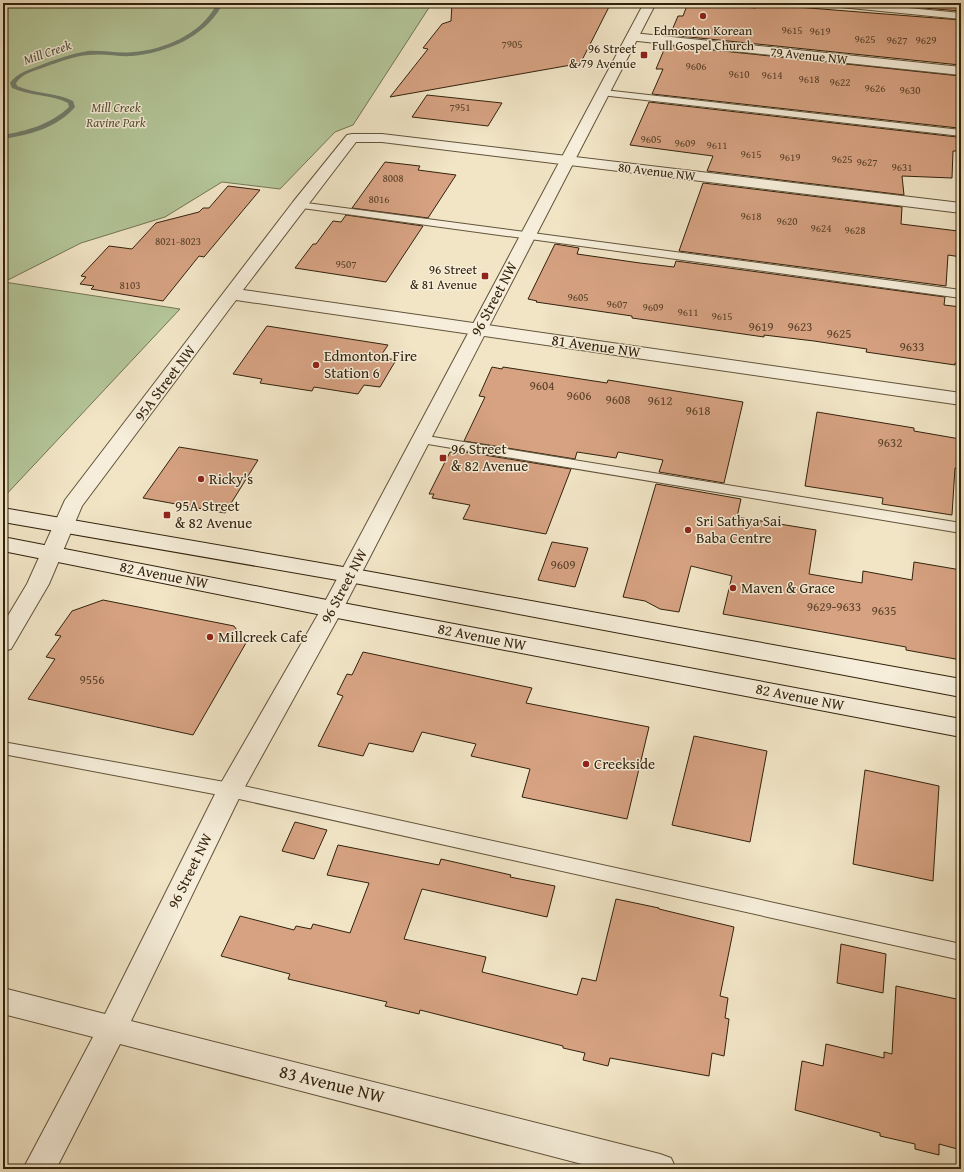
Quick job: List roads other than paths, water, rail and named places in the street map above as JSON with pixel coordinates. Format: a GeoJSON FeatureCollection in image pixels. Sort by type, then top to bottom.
{"type":"FeatureCollection","features":[{"type":"Feature","properties":{"kind":"street","name":"96 Street NW"},"geometry":{"type":"LineString","coordinates":[[39,1169],[113,1028],[230,790],[332,609],[650,3]]}},
{"type":"Feature","properties":{"kind":"street","name":"79 Avenue NW"},"geometry":{"type":"LineString","coordinates":[[633,37],[961,71]]}},
{"type":"Feature","properties":{"kind":"street","name":"80 Avenue NW"},"geometry":{"type":"LineString","coordinates":[[352,138],[382,138],[961,208]]}},
{"type":"Feature","properties":{"kind":"street","name":"95A Street NW"},"geometry":{"type":"LineString","coordinates":[[3,643],[38,584],[72,505],[299,205],[352,138]]}},
{"type":"Feature","properties":{"kind":"street","name":"81 Avenue NW"},"geometry":{"type":"LineString","coordinates":[[232,294],[961,399]]}},
{"type":"Feature","properties":{"kind":"street","name":"82 Avenue NW"},"geometry":{"type":"LineString","coordinates":[[3,516],[349,575],[961,688]]}},
{"type":"Feature","properties":{"kind":"street","name":"82 Avenue NW"},"geometry":{"type":"LineString","coordinates":[[3,544],[332,609],[961,728]]}},
{"type":"Feature","properties":{"kind":"street","name":"83 Avenue NW"},"geometry":{"type":"LineString","coordinates":[[3,1001],[660,1169]]}},
{"type":"Feature","properties":{"kind":"lane"},"geometry":{"type":"LineString","coordinates":[[830,3],[961,16]]}},
{"type":"Feature","properties":{"kind":"lane"},"geometry":{"type":"LineString","coordinates":[[604,92],[961,133]]}},
{"type":"Feature","properties":{"kind":"lane"},"geometry":{"type":"LineString","coordinates":[[299,205],[961,294]]}},
{"type":"Feature","properties":{"kind":"lane"},"geometry":{"type":"LineString","coordinates":[[421,439],[961,528]]}},
{"type":"Feature","properties":{"kind":"lane"},"geometry":{"type":"LineString","coordinates":[[3,748],[230,790],[961,952]]}},
{"type":"Feature","properties":{"kind":"waterway","name":"Mill Creek"},"geometry":{"type":"LineString","coordinates":[[3,137],[21,134],[50,124],[72,107],[71,102],[64,99],[50,95],[28,92],[14,87],[13,83],[22,74],[58,60],[82,54],[99,52],[133,54],[169,45],[182,40],[204,25],[213,16],[218,7],[217,3]]}},
{"type":"Feature","properties":{"kind":"place","name":"Edmonton Korean Full Gospel Church"},"geometry":{"type":"Point","coordinates":[703,16]}},
{"type":"Feature","properties":{"kind":"place","name":"96 Street & 79 Avenue"},"geometry":{"type":"Point","coordinates":[644,55]}},
{"type":"Feature","properties":{"kind":"place","name":"96 Street & 81 Avenue"},"geometry":{"type":"Point","coordinates":[485,276]}},
{"type":"Feature","properties":{"kind":"place","name":"Edmonton Fire Station 6"},"geometry":{"type":"Point","coordinates":[316,365]}},
{"type":"Feature","properties":{"kind":"place","name":"96 Street & 82 Avenue"},"geometry":{"type":"Point","coordinates":[443,458]}},
{"type":"Feature","properties":{"kind":"place","name":"Ricky's"},"geometry":{"type":"Point","coordinates":[201,479]}},
{"type":"Feature","properties":{"kind":"place","name":"95A Street & 82 Avenue"},"geometry":{"type":"Point","coordinates":[167,515]}},
{"type":"Feature","properties":{"kind":"place","name":"Sri Sathya Sai Baba Centre"},"geometry":{"type":"Point","coordinates":[688,530]}},
{"type":"Feature","properties":{"kind":"place","name":"Maven & Grace"},"geometry":{"type":"Point","coordinates":[733,588]}},
{"type":"Feature","properties":{"kind":"place","name":"Millcreek Cafe"},"geometry":{"type":"Point","coordinates":[210,637]}},
{"type":"Feature","properties":{"kind":"place","name":"Creekside"},"geometry":{"type":"Point","coordinates":[586,764]}},
{"type":"Feature","properties":{"kind":"park label","name":"Mill Creek Ravine Park"},"geometry":{"type":"Point","coordinates":[116,114]}}]}
